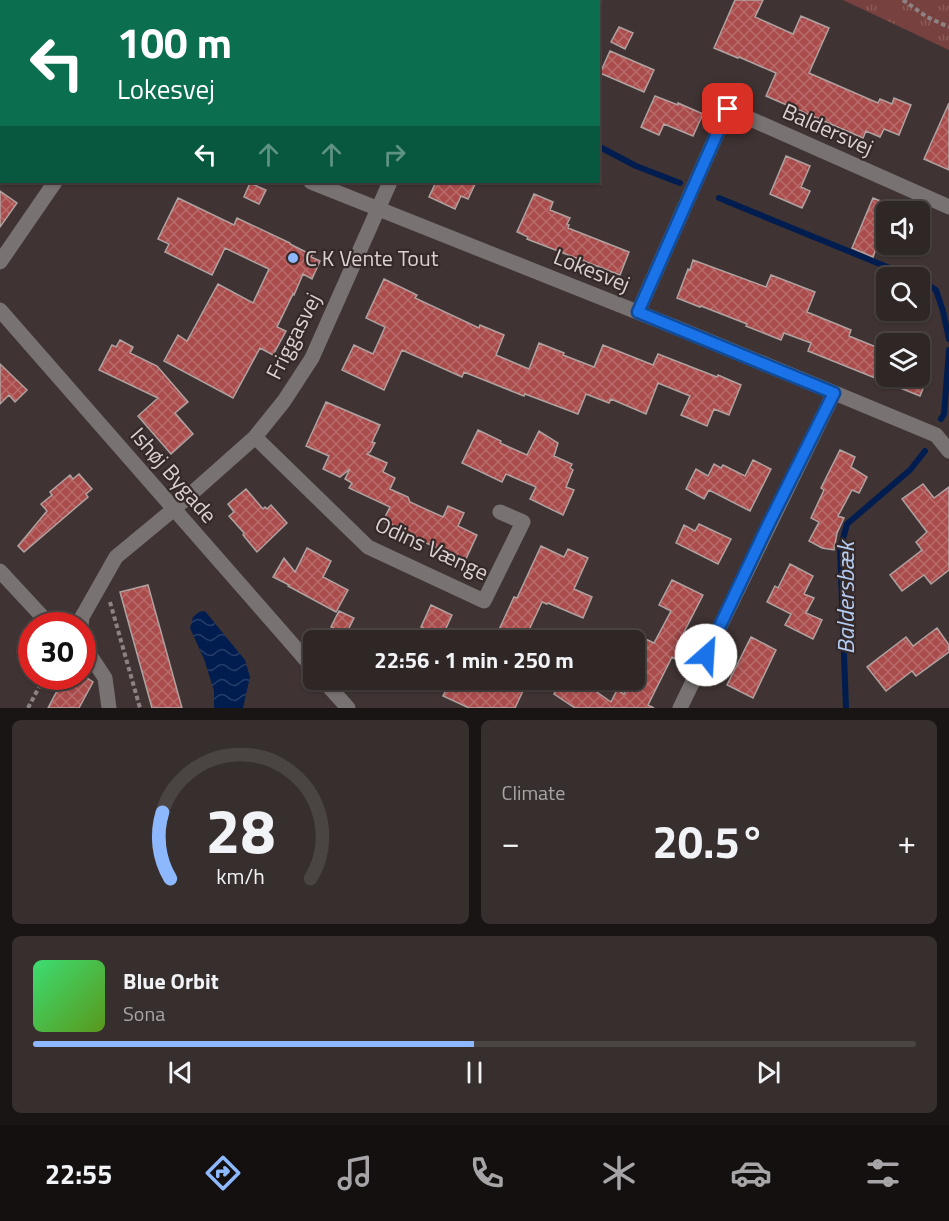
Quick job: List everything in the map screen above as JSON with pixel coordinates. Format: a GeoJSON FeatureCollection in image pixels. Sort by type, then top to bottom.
{"type":"FeatureCollection","features":[{"type":"Feature","properties":{"kind":"street","name":"Baldersvej"},"geometry":{"type":"LineString","coordinates":[[638,312],[728,109],[949,207]]}},
{"type":"Feature","properties":{"kind":"street"},"geometry":{"type":"LineString","coordinates":[[0,262],[54,183]]}},
{"type":"Feature","properties":{"kind":"street","name":"Lokesvej"},"geometry":{"type":"LineString","coordinates":[[314,183],[638,312],[936,435],[949,451]]}},
{"type":"Feature","properties":{"kind":"street","name":"Friggasvej"},"geometry":{"type":"LineString","coordinates":[[85,612],[116,557],[255,437],[284,401],[312,358],[390,183]]}},
{"type":"Feature","properties":{"kind":"street","name":"Ishøj Bygade"},"geometry":{"type":"LineString","coordinates":[[0,310],[303,656]]}},
{"type":"Feature","properties":{"kind":"street"},"geometry":{"type":"LineString","coordinates":[[680,708],[834,393]]}},
{"type":"Feature","properties":{"kind":"street","name":"Odins Vænge"},"geometry":{"type":"LineString","coordinates":[[255,437],[368,547],[484,601],[523,522],[500,512]]}},
{"type":"Feature","properties":{"kind":"street"},"geometry":{"type":"LineString","coordinates":[[0,571],[38,612]]}},
{"type":"Feature","properties":{"kind":"street"},"geometry":{"type":"LineString","coordinates":[[96,664],[105,678],[109,708]]}},
{"type":"Feature","properties":{"kind":"street"},"geometry":{"type":"LineString","coordinates":[[331,690],[348,708]]}},
{"type":"Feature","properties":{"kind":"path"},"geometry":{"type":"LineString","coordinates":[[903,0],[927,17],[949,27]]}},
{"type":"Feature","properties":{"kind":"path"},"geometry":{"type":"LineString","coordinates":[[99,586],[107,593],[140,708]]}},
{"type":"Feature","properties":{"kind":"path"},"geometry":{"type":"LineString","coordinates":[[28,708],[38,690]]}},
{"type":"Feature","properties":{"kind":"green space"},"geometry":{"type":"Polygon","coordinates":[[[843,0],[949,0],[949,50],[843,0]]]}},
{"type":"Feature","properties":{"kind":"water"},"geometry":{"type":"Polygon","coordinates":[[[205,611],[245,660],[250,677],[243,708],[214,708],[214,691],[204,659],[190,628],[193,617],[205,611]]]}},
{"type":"Feature","properties":{"kind":"building"},"geometry":{"type":"Polygon","coordinates":[[[735,0],[763,0],[755,17],[793,34],[801,16],[829,28],[809,73],[878,103],[880,99],[892,104],[894,98],[911,105],[899,135],[884,129],[880,137],[866,131],[863,138],[766,96],[776,73],[714,48],[735,0]]]}},
{"type":"Feature","properties":{"kind":"building"},"geometry":{"type":"Polygon","coordinates":[[[619,27],[633,33],[625,49],[611,42],[619,27]]]}},
{"type":"Feature","properties":{"kind":"building"},"geometry":{"type":"Polygon","coordinates":[[[610,51],[654,70],[644,92],[600,73],[610,51]]]}},
{"type":"Feature","properties":{"kind":"building"},"geometry":{"type":"Polygon","coordinates":[[[655,96],[703,114],[693,136],[664,124],[659,135],[641,127],[655,96]]]}},
{"type":"Feature","properties":{"kind":"building"},"geometry":{"type":"Polygon","coordinates":[[[949,103],[949,170],[924,159],[949,103]]]}},
{"type":"Feature","properties":{"kind":"building"},"geometry":{"type":"Polygon","coordinates":[[[786,156],[810,166],[801,187],[810,191],[802,208],[770,194],[786,156]]]}},
{"type":"Feature","properties":{"kind":"building"},"geometry":{"type":"Polygon","coordinates":[[[250,183],[266,190],[259,204],[244,197],[250,183]]]}},
{"type":"Feature","properties":{"kind":"building"},"geometry":{"type":"Polygon","coordinates":[[[432,183],[476,183],[468,199],[461,196],[455,209],[429,197],[435,184],[432,183]]]}},
{"type":"Feature","properties":{"kind":"building"},"geometry":{"type":"Polygon","coordinates":[[[0,191],[17,203],[0,227],[0,191]]]}},
{"type":"Feature","properties":{"kind":"building"},"geometry":{"type":"Polygon","coordinates":[[[534,194],[553,202],[550,210],[570,218],[568,228],[629,252],[620,275],[527,239],[528,237],[517,232],[534,194]]]}},
{"type":"Feature","properties":{"kind":"building"},"geometry":{"type":"Polygon","coordinates":[[[178,198],[234,225],[237,218],[290,243],[320,261],[312,279],[303,274],[293,294],[277,327],[286,331],[273,355],[260,348],[233,398],[164,361],[178,335],[187,341],[218,284],[253,303],[269,269],[225,248],[212,275],[165,252],[169,244],[158,239],[178,198]]]}},
{"type":"Feature","properties":{"kind":"building"},"geometry":{"type":"Polygon","coordinates":[[[873,198],[880,201],[876,201],[876,249],[873,257],[852,248],[873,198]]]}},
{"type":"Feature","properties":{"kind":"building"},"geometry":{"type":"Polygon","coordinates":[[[693,260],[766,287],[771,275],[815,292],[807,312],[851,330],[849,336],[876,347],[876,378],[808,351],[811,343],[784,333],[781,340],[746,326],[747,324],[677,298],[688,269],[690,270],[693,260]]]}},
{"type":"Feature","properties":{"kind":"building"},"geometry":{"type":"Polygon","coordinates":[[[384,279],[417,295],[415,298],[479,328],[480,325],[504,335],[496,355],[529,369],[539,343],[594,367],[603,345],[653,365],[658,354],[741,385],[729,415],[714,409],[707,426],[681,415],[690,396],[658,383],[646,414],[611,399],[609,403],[586,394],[578,414],[464,372],[462,377],[402,350],[384,390],[342,370],[354,345],[373,354],[385,327],[366,318],[384,279]]]}},
{"type":"Feature","properties":{"kind":"building"},"geometry":{"type":"Polygon","coordinates":[[[120,340],[133,347],[130,353],[157,366],[188,402],[175,413],[193,434],[171,454],[138,416],[158,398],[99,370],[112,345],[116,347],[120,340]]]}},
{"type":"Feature","properties":{"kind":"building"},"geometry":{"type":"Polygon","coordinates":[[[0,364],[27,390],[15,402],[9,395],[0,404],[0,364]]]}},
{"type":"Feature","properties":{"kind":"building"},"geometry":{"type":"Polygon","coordinates":[[[898,387],[924,387],[920,396],[898,387]]]}},
{"type":"Feature","properties":{"kind":"building"},"geometry":{"type":"Polygon","coordinates":[[[326,402],[380,425],[372,442],[375,443],[367,454],[387,463],[383,472],[395,478],[390,489],[408,497],[410,502],[443,517],[448,506],[464,513],[458,526],[477,535],[465,561],[383,521],[390,507],[349,488],[352,483],[345,479],[350,469],[340,477],[323,469],[329,456],[306,446],[326,402]]]}},
{"type":"Feature","properties":{"kind":"building"},"geometry":{"type":"Polygon","coordinates":[[[478,430],[527,455],[539,431],[558,443],[554,456],[572,464],[570,468],[573,470],[566,487],[574,490],[563,515],[530,499],[536,487],[506,474],[502,482],[462,463],[478,430]]]}},
{"type":"Feature","properties":{"kind":"building"},"geometry":{"type":"Polygon","coordinates":[[[840,450],[855,457],[851,467],[867,477],[859,493],[852,490],[838,516],[844,518],[837,533],[834,550],[822,548],[809,541],[819,522],[811,518],[824,490],[821,488],[840,450]]]}},
{"type":"Feature","properties":{"kind":"building"},"geometry":{"type":"Polygon","coordinates":[[[753,460],[771,469],[750,511],[709,490],[704,499],[686,489],[696,469],[708,476],[714,464],[721,468],[723,465],[745,476],[753,460]]]}},
{"type":"Feature","properties":{"kind":"building"},"geometry":{"type":"Polygon","coordinates":[[[79,474],[92,489],[86,494],[88,497],[24,552],[18,546],[47,511],[41,504],[52,495],[50,492],[70,475],[73,479],[79,474]]]}},
{"type":"Feature","properties":{"kind":"building"},"geometry":{"type":"Polygon","coordinates":[[[923,484],[934,498],[949,487],[949,570],[931,584],[924,575],[902,591],[890,575],[922,550],[916,542],[927,532],[902,499],[923,484]]]}},
{"type":"Feature","properties":{"kind":"building"},"geometry":{"type":"Polygon","coordinates":[[[246,489],[263,509],[271,505],[287,523],[257,552],[229,516],[234,512],[228,504],[246,489]]]}},
{"type":"Feature","properties":{"kind":"building"},"geometry":{"type":"Polygon","coordinates":[[[699,524],[731,539],[718,564],[676,543],[684,525],[695,531],[699,524]]]}},
{"type":"Feature","properties":{"kind":"building"},"geometry":{"type":"Polygon","coordinates":[[[541,546],[564,557],[568,549],[588,558],[574,589],[592,597],[583,618],[542,602],[529,630],[499,630],[514,597],[517,598],[541,546]]]}},
{"type":"Feature","properties":{"kind":"building"},"geometry":{"type":"Polygon","coordinates":[[[307,548],[331,561],[323,577],[348,590],[336,612],[273,577],[284,558],[295,572],[307,548]]]}},
{"type":"Feature","properties":{"kind":"building"},"geometry":{"type":"Polygon","coordinates":[[[790,564],[813,576],[804,594],[814,598],[806,613],[822,620],[813,639],[785,625],[791,614],[767,602],[775,586],[778,588],[790,564]]]}},
{"type":"Feature","properties":{"kind":"building"},"geometry":{"type":"Polygon","coordinates":[[[672,580],[703,595],[680,640],[686,643],[678,660],[672,657],[648,705],[654,708],[575,708],[554,694],[556,690],[594,690],[611,702],[617,690],[624,694],[626,690],[645,690],[645,639],[654,643],[671,611],[659,605],[672,580]]]}},
{"type":"Feature","properties":{"kind":"building"},"geometry":{"type":"Polygon","coordinates":[[[148,585],[182,708],[152,708],[120,592],[148,585]]]}},
{"type":"Feature","properties":{"kind":"building"},"geometry":{"type":"Polygon","coordinates":[[[431,605],[452,615],[445,630],[427,630],[421,627],[431,605]]]}},
{"type":"Feature","properties":{"kind":"building"},"geometry":{"type":"Polygon","coordinates":[[[339,611],[354,618],[348,630],[337,630],[331,627],[339,611]]]}},
{"type":"Feature","properties":{"kind":"building"},"geometry":{"type":"Polygon","coordinates":[[[937,628],[949,645],[949,652],[916,676],[912,671],[886,691],[867,667],[906,637],[913,646],[937,628]]]}},
{"type":"Feature","properties":{"kind":"building"},"geometry":{"type":"Polygon","coordinates":[[[751,637],[776,650],[753,698],[727,685],[751,637]]]}},
{"type":"Feature","properties":{"kind":"building"},"geometry":{"type":"Polygon","coordinates":[[[58,690],[89,690],[79,708],[48,708],[58,690]]]}},
{"type":"Feature","properties":{"kind":"building"},"geometry":{"type":"Polygon","coordinates":[[[446,690],[523,690],[515,708],[469,708],[443,696],[446,690]]]}},
{"type":"Feature","properties":{"kind":"waterway","name":"Baldersbæk"},"geometry":{"type":"LineString","coordinates":[[600,147],[636,166],[680,183]]}},
{"type":"Feature","properties":{"kind":"waterway","name":"Baldersbæk"},"geometry":{"type":"LineString","coordinates":[[719,198],[887,267]]}},
{"type":"Feature","properties":{"kind":"waterway","name":"Baldersbæk"},"geometry":{"type":"LineString","coordinates":[[930,286],[936,290],[949,339]]}},
{"type":"Feature","properties":{"kind":"waterway","name":"Baldersbæk"},"geometry":{"type":"LineString","coordinates":[[941,419],[944,414],[949,350]]}},
{"type":"Feature","properties":{"kind":"waterway","name":"Baldersbæk"},"geometry":{"type":"LineString","coordinates":[[846,708],[840,550],[847,524],[910,470],[925,451]]}},
{"type":"Feature","properties":{"kind":"place","name":"C K Vente Tout"},"geometry":{"type":"Point","coordinates":[293,258]}},
{"type":"Feature","properties":{"kind":"route"},"geometry":{"type":"LineString","coordinates":[[706,655],[834,393],[638,312],[728,109]]}}]}
